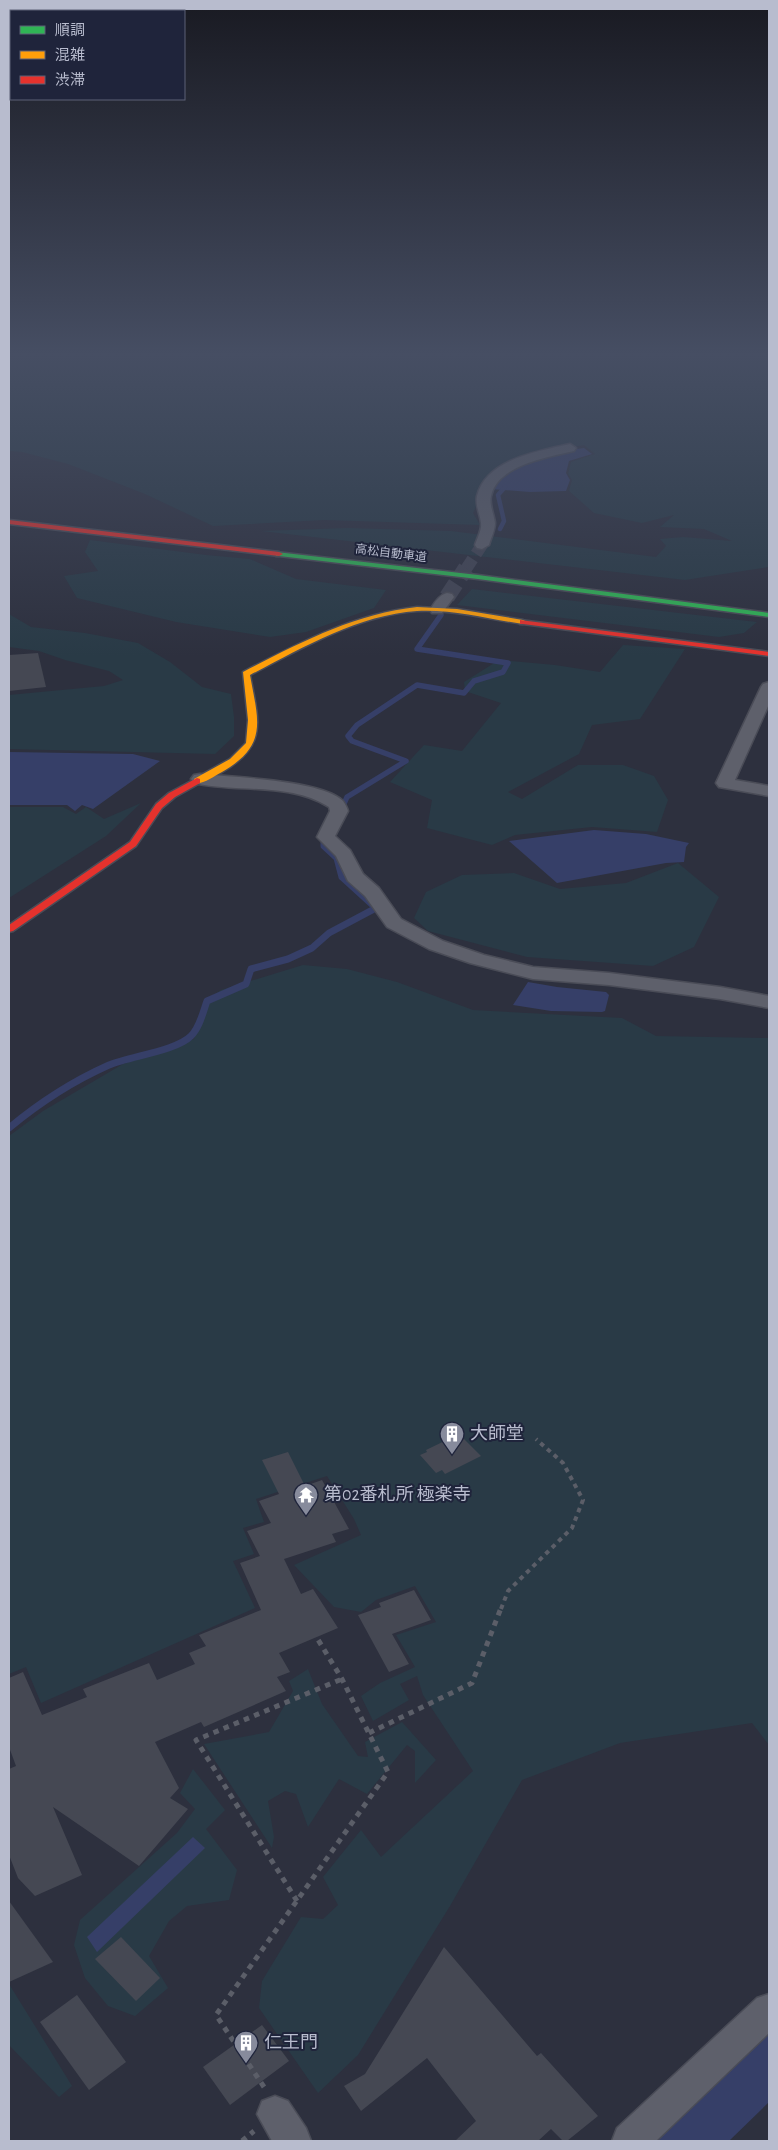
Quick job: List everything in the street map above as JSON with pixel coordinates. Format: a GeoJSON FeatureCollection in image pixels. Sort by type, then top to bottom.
{"type":"FeatureCollection","features":[{"type":"Feature","properties":{"kind":"main road","name":"高松自動車道"},"geometry":{"type":"LineString","coordinates":[[9,522],[478,577],[769,615]]}},
{"type":"Feature","properties":{"kind":"main road","name":"高松自動車道"},"geometry":{"type":"LineString","coordinates":[[312,546],[632,585]]}},
{"type":"Feature","properties":{"kind":"main road"},"geometry":{"type":"LineString","coordinates":[[9,929],[133,844],[159,806],[172,795],[234,760],[251,742],[252,730],[246,674],[340,631],[384,615],[410,609],[436,610],[636,638],[734,648],[769,654]]}},
{"type":"Feature","properties":{"kind":"street"},"geometry":{"type":"LineString","coordinates":[[482,545],[488,527],[483,499],[485,490],[492,480],[520,461],[542,455]]}},
{"type":"Feature","properties":{"kind":"street"},"geometry":{"type":"LineString","coordinates":[[436,610],[447,598]]}},
{"type":"Feature","properties":{"kind":"street"},"geometry":{"type":"LineString","coordinates":[[769,688],[725,783],[769,791]]}},
{"type":"Feature","properties":{"kind":"street"},"geometry":{"type":"LineString","coordinates":[[200,779],[291,789],[325,798],[336,804],[339,811],[326,837],[344,854],[355,878],[372,892],[394,923],[414,936],[436,945],[477,959],[533,973],[655,985],[720,993],[769,1002]]}},
{"type":"Feature","properties":{"kind":"street"},"geometry":{"type":"LineString","coordinates":[[630,2141],[769,2010]]}},
{"type":"Feature","properties":{"kind":"path"},"geometry":{"type":"LineString","coordinates":[[369,1733],[472,1683],[508,1591],[572,1528],[583,1500],[563,1463],[536,1439]]}},
{"type":"Feature","properties":{"kind":"path"},"geometry":{"type":"LineString","coordinates":[[284,2128],[265,2088],[216,2016],[388,1772],[342,1680],[317,1638]]}},
{"type":"Feature","properties":{"kind":"path"},"geometry":{"type":"LineString","coordinates":[[297,1901],[196,1740],[342,1680]]}},
{"type":"Feature","properties":{"kind":"shaded area"},"geometry":{"type":"Polygon","coordinates":[[[35,455],[541,455],[488,481],[473,513],[480,525],[324,520],[213,526],[145,494],[68,464],[35,455]]]}},
{"type":"Feature","properties":{"kind":"shaded area"},"geometry":{"type":"Polygon","coordinates":[[[591,455],[769,455],[769,567],[685,580],[261,531],[348,528],[451,531],[656,557],[666,546],[660,539],[683,537],[732,541],[704,529],[660,527],[674,515],[642,523],[594,513],[569,491],[572,480],[568,474],[571,462],[591,455]]]}},
{"type":"Feature","properties":{"kind":"shaded area"},"geometry":{"type":"Polygon","coordinates":[[[90,540],[250,559],[296,579],[386,590],[374,608],[306,632],[270,637],[176,622],[77,598],[64,576],[98,571],[85,552],[90,540]]]}},
{"type":"Feature","properties":{"kind":"shaded area"},"geometry":{"type":"Polygon","coordinates":[[[472,589],[757,622],[744,633],[719,637],[457,605],[472,589]]]}},
{"type":"Feature","properties":{"kind":"shaded area"},"geometry":{"type":"Polygon","coordinates":[[[9,614],[31,627],[85,633],[138,643],[170,662],[202,687],[231,694],[234,736],[215,754],[9,749],[9,695],[104,686],[123,680],[109,671],[65,660],[39,651],[9,647],[9,614]]]}},
{"type":"Feature","properties":{"kind":"shaded area"},"geometry":{"type":"Polygon","coordinates":[[[623,645],[685,649],[640,719],[592,725],[579,754],[508,792],[522,799],[578,765],[623,765],[654,776],[668,800],[657,832],[592,827],[515,835],[492,845],[427,828],[432,800],[390,782],[424,745],[462,751],[501,703],[465,691],[464,682],[499,660],[555,665],[600,672],[623,645]]]}},
{"type":"Feature","properties":{"kind":"shaded area"},"geometry":{"type":"Polygon","coordinates":[[[141,803],[106,836],[9,898],[9,807],[63,807],[76,814],[86,807],[104,819],[141,803]]]}},
{"type":"Feature","properties":{"kind":"shaded area"},"geometry":{"type":"Polygon","coordinates":[[[678,863],[719,897],[694,947],[653,966],[527,957],[428,931],[414,918],[426,892],[462,875],[514,873],[560,889],[626,883],[678,863]]]}},
{"type":"Feature","properties":{"kind":"shaded area"},"geometry":{"type":"Polygon","coordinates":[[[303,965],[347,969],[397,982],[473,1010],[622,1018],[656,1036],[769,1038],[769,1745],[752,1723],[620,1743],[522,1780],[450,1906],[358,2055],[318,2093],[259,2008],[262,1981],[301,1917],[323,1919],[338,1905],[323,1877],[361,1830],[381,1857],[473,1771],[423,1695],[417,1676],[400,1684],[409,1700],[373,1721],[361,1696],[380,1683],[415,1667],[396,1635],[436,1622],[415,1586],[376,1600],[361,1612],[334,1607],[294,1565],[361,1535],[354,1519],[327,1476],[256,1499],[264,1522],[243,1528],[254,1554],[233,1561],[255,1608],[41,1703],[26,1667],[9,1674],[9,1136],[43,1111],[123,1064],[194,1039],[205,1001],[221,990],[303,965]]]}},
{"type":"Feature","properties":{"kind":"shaded area"},"geometry":{"type":"Polygon","coordinates":[[[308,1669],[322,1704],[358,1756],[368,1757],[365,1742],[402,1722],[436,1760],[415,1783],[415,1751],[407,1745],[367,1794],[339,1779],[308,1827],[296,1794],[285,1791],[268,1801],[274,1837],[272,1848],[204,1744],[269,1732],[293,1691],[289,1681],[308,1669]]]}},
{"type":"Feature","properties":{"kind":"shaded area"},"geometry":{"type":"Polygon","coordinates":[[[193,1769],[225,1810],[206,1829],[237,1870],[229,1900],[187,1906],[169,1921],[149,1956],[168,1988],[135,2016],[108,2006],[85,1978],[74,1945],[80,1920],[177,1833],[195,1809],[180,1793],[193,1769]]]}},
{"type":"Feature","properties":{"kind":"shaded area"},"geometry":{"type":"Polygon","coordinates":[[[9,1984],[72,2086],[59,2097],[9,2045],[9,1984]]]}},
{"type":"Feature","properties":{"kind":"water"},"geometry":{"type":"Polygon","coordinates":[[[543,455],[588,455],[569,461],[566,473],[570,480],[566,491],[530,492],[490,489],[511,470],[543,455]]]}},
{"type":"Feature","properties":{"kind":"water"},"geometry":{"type":"Polygon","coordinates":[[[9,752],[133,754],[160,761],[93,809],[82,805],[75,811],[67,805],[9,805],[9,752]]]}},
{"type":"Feature","properties":{"kind":"water"},"geometry":{"type":"Polygon","coordinates":[[[594,830],[646,834],[689,843],[686,847],[684,862],[666,863],[557,883],[509,841],[594,830]]]}},
{"type":"Feature","properties":{"kind":"water"},"geometry":{"type":"Polygon","coordinates":[[[528,982],[606,992],[609,995],[605,1011],[551,1011],[513,1005],[528,982]]]}},
{"type":"Feature","properties":{"kind":"water"},"geometry":{"type":"Polygon","coordinates":[[[193,1837],[205,1848],[97,1952],[87,1937],[193,1837]]]}},
{"type":"Feature","properties":{"kind":"building"},"geometry":{"type":"Polygon","coordinates":[[[38,653],[46,687],[9,691],[9,655],[38,653]]]}},
{"type":"Feature","properties":{"kind":"building","name":"大師堂"},"geometry":{"type":"Polygon","coordinates":[[[459,1434],[481,1456],[445,1474],[442,1470],[436,1473],[420,1455],[427,1452],[426,1450],[459,1434]]]}},
{"type":"Feature","properties":{"kind":"building"},"geometry":{"type":"Polygon","coordinates":[[[288,1452],[305,1486],[322,1480],[349,1529],[332,1534],[336,1542],[284,1559],[301,1594],[313,1589],[338,1628],[279,1653],[290,1672],[277,1677],[286,1691],[204,1727],[201,1722],[155,1742],[179,1788],[170,1798],[188,1809],[139,1866],[53,1807],[82,1875],[35,1896],[18,1878],[9,1855],[9,1769],[16,1766],[9,1747],[9,1678],[23,1672],[42,1715],[87,1697],[83,1689],[149,1663],[157,1680],[195,1664],[189,1653],[206,1646],[199,1635],[261,1610],[240,1563],[260,1556],[247,1531],[271,1523],[259,1501],[279,1494],[262,1460],[288,1452]]]}},
{"type":"Feature","properties":{"kind":"building"},"geometry":{"type":"Polygon","coordinates":[[[414,1590],[431,1620],[392,1634],[409,1664],[389,1672],[358,1615],[381,1607],[379,1603],[414,1590]]]}},
{"type":"Feature","properties":{"kind":"building"},"geometry":{"type":"Polygon","coordinates":[[[9,1901],[53,1962],[9,1982],[9,1901]]]}},
{"type":"Feature","properties":{"kind":"building"},"geometry":{"type":"Polygon","coordinates":[[[121,1937],[160,1978],[136,2001],[95,1959],[121,1937]]]}},
{"type":"Feature","properties":{"kind":"building"},"geometry":{"type":"Polygon","coordinates":[[[444,1947],[537,2056],[541,2053],[598,2116],[567,2141],[563,2141],[551,2129],[538,2141],[455,2141],[476,2121],[427,2058],[361,2111],[344,2086],[365,2074],[444,1947]]]}},
{"type":"Feature","properties":{"kind":"building"},"geometry":{"type":"Polygon","coordinates":[[[77,1995],[126,2062],[89,2090],[40,2022],[77,1995]]]}},
{"type":"Feature","properties":{"kind":"building","name":"仁王門"},"geometry":{"type":"Polygon","coordinates":[[[262,2025],[289,2061],[230,2105],[203,2067],[262,2025]]]}},
{"type":"Feature","properties":{"kind":"waterway"},"geometry":{"type":"LineString","coordinates":[[500,529],[504,521],[498,495],[505,487]]}},
{"type":"Feature","properties":{"kind":"waterway"},"geometry":{"type":"LineString","coordinates":[[343,806],[347,797],[406,761],[352,741],[348,736],[357,725],[417,685],[464,693],[474,681],[503,672],[508,663],[417,649],[441,615]]}},
{"type":"Feature","properties":{"kind":"waterway"},"geometry":{"type":"LineString","coordinates":[[9,1128],[57,1093],[96,1071],[118,1062],[175,1046],[184,1041],[197,1028],[207,1001],[246,984],[251,969],[288,959],[312,948],[329,933],[376,908],[342,877],[337,858],[324,846],[324,842]]}},
{"type":"Feature","properties":{"kind":"waterway"},"geometry":{"type":"LineString","coordinates":[[677,2141],[769,2052]]}},
{"type":"Feature","properties":{"kind":"tunnel"},"geometry":{"type":"LineString","coordinates":[[466,569],[482,545]]}},
{"type":"Feature","properties":{"kind":"tunnel"},"geometry":{"type":"LineString","coordinates":[[447,597],[466,568]]}},
{"type":"Feature","properties":{"kind":"traffic: fast"},"geometry":{"type":"LineString","coordinates":[[279,554],[478,577],[769,615]]}},
{"type":"Feature","properties":{"kind":"traffic: slow"},"geometry":{"type":"LineString","coordinates":[[197,781],[233,761],[250,743],[253,730],[246,674],[307,643],[351,624],[396,611],[417,609],[457,611],[523,622]]}},
{"type":"Feature","properties":{"kind":"traffic: jam"},"geometry":{"type":"LineString","coordinates":[[9,522],[279,554]]}},
{"type":"Feature","properties":{"kind":"traffic: jam"},"geometry":{"type":"LineString","coordinates":[[523,622],[769,654]]}},
{"type":"Feature","properties":{"kind":"traffic: jam"},"geometry":{"type":"LineString","coordinates":[[9,929],[133,844],[159,806],[172,795],[197,781]]}},
{"type":"Feature","properties":{"kind":"place","name":"大師堂"},"geometry":{"type":"Point","coordinates":[452,1455]}},
{"type":"Feature","properties":{"kind":"place","name":"第02番札所 極楽寺"},"geometry":{"type":"Point","coordinates":[306,1516]}},
{"type":"Feature","properties":{"kind":"place","name":"仁王門"},"geometry":{"type":"Point","coordinates":[246,2064]}}]}
